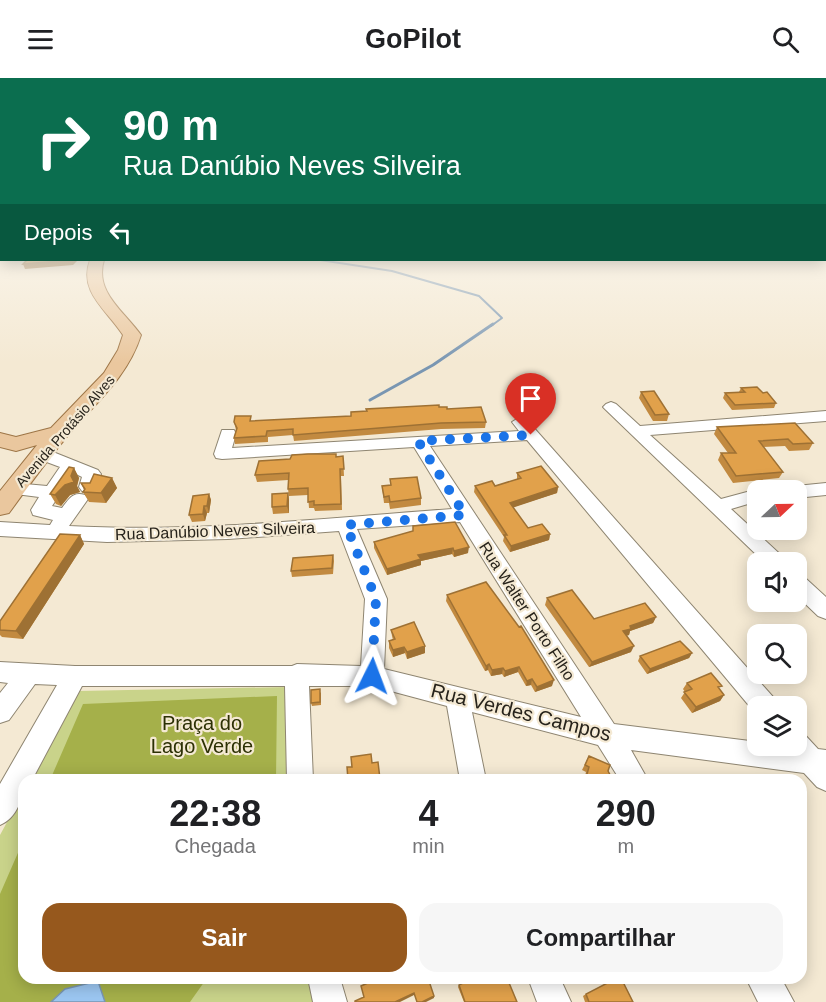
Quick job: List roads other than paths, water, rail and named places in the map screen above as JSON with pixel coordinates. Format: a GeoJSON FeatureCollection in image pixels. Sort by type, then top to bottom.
{"type":"FeatureCollection","features":[{"type":"Feature","properties":{"kind":"main road","name":"Avenida Protásio Alves"},"geometry":{"type":"LineString","coordinates":[[7,498],[59,433],[114,374],[128,352],[132,335],[124,321],[98,292],[93,276]]}},
{"type":"Feature","properties":{"kind":"main road"},"geometry":{"type":"LineString","coordinates":[[11,437],[83,408]]}},
{"type":"Feature","properties":{"kind":"main road"},"geometry":{"type":"LineString","coordinates":[[11,437],[59,433]]}},
{"type":"Feature","properties":{"kind":"main road"},"geometry":{"type":"LineString","coordinates":[[11,437],[39,459]]}},
{"type":"Feature","properties":{"kind":"street"},"geometry":{"type":"LineString","coordinates":[[611,407],[765,552]]}},
{"type":"Feature","properties":{"kind":"street"},"geometry":{"type":"LineString","coordinates":[[636,430],[826,416]]}},
{"type":"Feature","properties":{"kind":"street"},"geometry":{"type":"LineString","coordinates":[[228,434],[221,452],[225,455],[418,441],[525,428],[756,696]]}},
{"type":"Feature","properties":{"kind":"street","name":"Rua Walter Porto Filho"},"geometry":{"type":"LineString","coordinates":[[418,441],[631,774]]}},
{"type":"Feature","properties":{"kind":"street"},"geometry":{"type":"LineString","coordinates":[[39,459],[69,467],[92,474],[84,493],[61,523],[40,510],[69,467]]}},
{"type":"Feature","properties":{"kind":"street"},"geometry":{"type":"LineString","coordinates":[[807,491],[826,489]]}},
{"type":"Feature","properties":{"kind":"street"},"geometry":{"type":"LineString","coordinates":[[7,498],[51,492]]}},
{"type":"Feature","properties":{"kind":"street"},"geometry":{"type":"LineString","coordinates":[[717,507],[747,498]]}},
{"type":"Feature","properties":{"kind":"street","name":"Rua Danúbio Neves Silveira"},"geometry":{"type":"LineString","coordinates":[[0,529],[61,523],[107,535],[346,525],[465,515]]}},
{"type":"Feature","properties":{"kind":"street"},"geometry":{"type":"LineString","coordinates":[[346,525],[376,599],[372,676]]}},
{"type":"Feature","properties":{"kind":"street"},"geometry":{"type":"LineString","coordinates":[[807,592],[826,610]]}},
{"type":"Feature","properties":{"kind":"street","name":"Rua Verdes Campos"},"geometry":{"type":"LineString","coordinates":[[0,672],[75,676],[372,676],[606,735],[815,761]]}},
{"type":"Feature","properties":{"kind":"street"},"geometry":{"type":"LineString","coordinates":[[0,712],[30,674]]}},
{"type":"Feature","properties":{"kind":"street"},"geometry":{"type":"LineString","coordinates":[[297,675],[300,774]]}},
{"type":"Feature","properties":{"kind":"street"},"geometry":{"type":"LineString","coordinates":[[21,774],[75,676]]}},
{"type":"Feature","properties":{"kind":"street"},"geometry":{"type":"LineString","coordinates":[[457,696],[472,774]]}},
{"type":"Feature","properties":{"kind":"street"},"geometry":{"type":"LineString","coordinates":[[0,811],[18,779]]}},
{"type":"Feature","properties":{"kind":"street"},"geometry":{"type":"LineString","coordinates":[[326,984],[330,1002]]}},
{"type":"Feature","properties":{"kind":"street"},"geometry":{"type":"LineString","coordinates":[[546,984],[554,1002]]}},
{"type":"Feature","properties":{"kind":"street"},"geometry":{"type":"LineString","coordinates":[[766,984],[777,1002]]}},
{"type":"Feature","properties":{"kind":"water"},"geometry":{"type":"Polygon","coordinates":[[[86,984],[99,984],[105,1002],[51,1002],[65,989],[86,984]]]}},
{"type":"Feature","properties":{"kind":"waterway"},"geometry":{"type":"LineString","coordinates":[[410,276],[479,296],[502,318],[491,326]]}},
{"type":"Feature","properties":{"kind":"waterway"},"geometry":{"type":"LineString","coordinates":[[370,400],[433,365],[493,324]]}},
{"type":"Feature","properties":{"kind":"park label","name":"Praça do Lago Verde"},"geometry":{"type":"Point","coordinates":[202,734]}}]}
